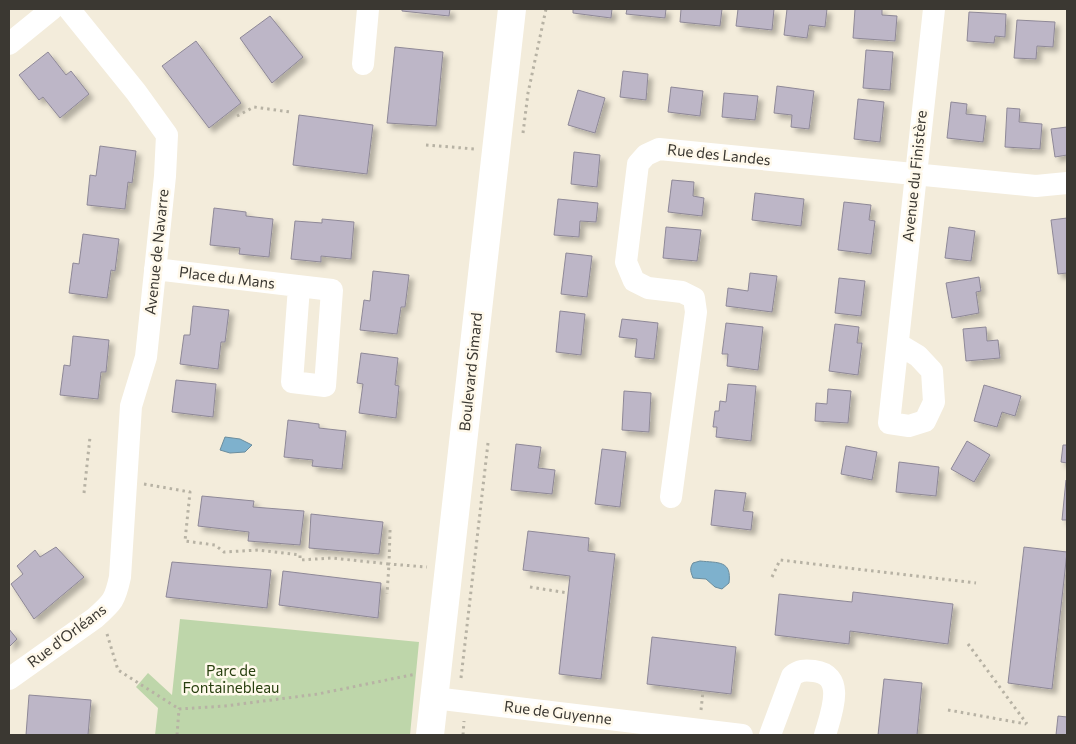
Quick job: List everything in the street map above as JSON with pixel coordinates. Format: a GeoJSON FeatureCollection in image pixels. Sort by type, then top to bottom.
{"type":"FeatureCollection","features":[{"type":"Feature","properties":{"kind":"main road","name":"Boulevard Simard"},"geometry":{"type":"LineString","coordinates":[[430,735],[512,9]]}},
{"type":"Feature","properties":{"kind":"street"},"geometry":{"type":"LineString","coordinates":[[9,44],[52,9]]}},
{"type":"Feature","properties":{"kind":"street","name":"Avenue de Navarre"},"geometry":{"type":"LineString","coordinates":[[69,9],[136,92],[167,135],[165,176],[146,357],[131,406],[123,527]]}},
{"type":"Feature","properties":{"kind":"street"},"geometry":{"type":"LineString","coordinates":[[363,64],[368,9]]}},
{"type":"Feature","properties":{"kind":"street","name":"Avenue du Finistère"},"geometry":{"type":"LineString","coordinates":[[898,344],[934,9]]}},
{"type":"Feature","properties":{"kind":"street","name":"Rue des Landes"},"geometry":{"type":"LineString","coordinates":[[671,497],[696,312],[694,298],[682,292],[648,288],[634,281],[626,262],[638,164],[646,155],[659,149],[1036,186],[1067,183]]}},
{"type":"Feature","properties":{"kind":"street","name":"Place du Mans"},"geometry":{"type":"LineString","coordinates":[[155,270],[299,287]]}},
{"type":"Feature","properties":{"kind":"street","name":"Rue d'Orléans"},"geometry":{"type":"LineString","coordinates":[[9,679],[101,612],[116,597],[120,577],[123,527]]}},
{"type":"Feature","properties":{"kind":"street"},"geometry":{"type":"LineString","coordinates":[[770,735],[792,676],[800,670],[822,672],[834,684],[831,712],[825,735]]}},
{"type":"Feature","properties":{"kind":"street","name":"Rue de Guyenne"},"geometry":{"type":"LineString","coordinates":[[434,698],[742,735]]}},
{"type":"Feature","properties":{"kind":"path"},"geometry":{"type":"LineString","coordinates":[[522,141],[528,93],[546,9]]}},
{"type":"Feature","properties":{"kind":"path"},"geometry":{"type":"LineString","coordinates":[[237,116],[254,107],[290,112]]}},
{"type":"Feature","properties":{"kind":"path"},"geometry":{"type":"LineString","coordinates":[[426,145],[496,151]]}},
{"type":"Feature","properties":{"kind":"path"},"geometry":{"type":"LineString","coordinates":[[461,678],[489,433]]}},
{"type":"Feature","properties":{"kind":"path"},"geometry":{"type":"LineString","coordinates":[[84,493],[90,436]]}},
{"type":"Feature","properties":{"kind":"path"},"geometry":{"type":"LineString","coordinates":[[126,481],[190,492],[186,541],[215,546],[224,552],[258,550],[300,555],[300,560],[332,558],[449,568]]}},
{"type":"Feature","properties":{"kind":"path"},"geometry":{"type":"LineString","coordinates":[[387,594],[390,530]]}},
{"type":"Feature","properties":{"kind":"path"},"geometry":{"type":"LineString","coordinates":[[772,577],[780,560],[976,583]]}},
{"type":"Feature","properties":{"kind":"path"},"geometry":{"type":"LineString","coordinates":[[530,587],[568,593]]}},
{"type":"Feature","properties":{"kind":"path"},"geometry":{"type":"LineString","coordinates":[[101,612],[118,670],[179,709],[225,706],[318,694],[419,674]]}},
{"type":"Feature","properties":{"kind":"path"},"geometry":{"type":"LineString","coordinates":[[948,710],[1027,724],[968,644]]}},
{"type":"Feature","properties":{"kind":"path"},"geometry":{"type":"LineString","coordinates":[[177,735],[179,709]]}},
{"type":"Feature","properties":{"kind":"path"},"geometry":{"type":"LineString","coordinates":[[464,721],[464,735]]}},
{"type":"Feature","properties":{"kind":"green space","name":"Parc de Fontainebleau"},"geometry":{"type":"Polygon","coordinates":[[[180,619],[419,642],[410,735],[155,735],[158,708],[136,687],[148,673],[172,695],[180,619]]]}},
{"type":"Feature","properties":{"kind":"water"},"geometry":{"type":"Polygon","coordinates":[[[225,437],[240,439],[252,445],[245,452],[230,453],[220,450],[225,437]]]}},
{"type":"Feature","properties":{"kind":"water"},"geometry":{"type":"Polygon","coordinates":[[[700,561],[726,566],[729,583],[722,589],[715,587],[706,579],[693,578],[692,565],[700,561]]]}},
{"type":"Feature","properties":{"kind":"building"},"geometry":{"type":"Polygon","coordinates":[[[402,9],[450,9],[449,16],[402,11],[402,9]]]}},
{"type":"Feature","properties":{"kind":"building"},"geometry":{"type":"Polygon","coordinates":[[[573,9],[612,9],[611,18],[573,13],[573,9]]]}},
{"type":"Feature","properties":{"kind":"building"},"geometry":{"type":"Polygon","coordinates":[[[627,9],[666,9],[665,18],[626,14],[627,9]]]}},
{"type":"Feature","properties":{"kind":"building"},"geometry":{"type":"Polygon","coordinates":[[[681,9],[722,9],[720,26],[680,22],[681,9]]]}},
{"type":"Feature","properties":{"kind":"building"},"geometry":{"type":"Polygon","coordinates":[[[738,9],[774,9],[772,30],[736,26],[738,9]]]}},
{"type":"Feature","properties":{"kind":"building"},"geometry":{"type":"Polygon","coordinates":[[[787,9],[827,9],[825,27],[809,25],[807,38],[784,35],[787,9]]]}},
{"type":"Feature","properties":{"kind":"building"},"geometry":{"type":"Polygon","coordinates":[[[855,9],[882,9],[882,15],[897,16],[895,41],[853,38],[855,9]]]}},
{"type":"Feature","properties":{"kind":"building"},"geometry":{"type":"Polygon","coordinates":[[[969,12],[1006,14],[1005,37],[995,36],[994,43],[967,41],[969,12]]]}},
{"type":"Feature","properties":{"kind":"building"},"geometry":{"type":"Polygon","coordinates":[[[270,16],[303,57],[272,83],[240,38],[270,16]]]}},
{"type":"Feature","properties":{"kind":"building"},"geometry":{"type":"Polygon","coordinates":[[[1017,20],[1055,22],[1053,47],[1037,46],[1036,59],[1014,58],[1017,20]]]}},
{"type":"Feature","properties":{"kind":"building"},"geometry":{"type":"Polygon","coordinates":[[[196,41],[241,103],[209,128],[162,66],[196,41]]]}},
{"type":"Feature","properties":{"kind":"building"},"geometry":{"type":"Polygon","coordinates":[[[395,47],[443,52],[436,126],[387,123],[395,47]]]}},
{"type":"Feature","properties":{"kind":"building"},"geometry":{"type":"Polygon","coordinates":[[[866,50],[893,52],[890,90],[863,88],[866,50]]]}},
{"type":"Feature","properties":{"kind":"building"},"geometry":{"type":"Polygon","coordinates":[[[48,52],[66,75],[71,71],[89,94],[60,118],[43,97],[39,100],[19,75],[48,52]]]}},
{"type":"Feature","properties":{"kind":"building"},"geometry":{"type":"Polygon","coordinates":[[[623,71],[648,74],[646,100],[620,97],[623,71]]]}},
{"type":"Feature","properties":{"kind":"building"},"geometry":{"type":"Polygon","coordinates":[[[777,86],[814,91],[809,129],[791,127],[792,115],[774,113],[777,86]]]}},
{"type":"Feature","properties":{"kind":"building"},"geometry":{"type":"Polygon","coordinates":[[[671,87],[703,91],[700,116],[668,112],[671,87]]]}},
{"type":"Feature","properties":{"kind":"building"},"geometry":{"type":"Polygon","coordinates":[[[578,90],[605,98],[595,133],[568,125],[578,90]]]}},
{"type":"Feature","properties":{"kind":"building"},"geometry":{"type":"Polygon","coordinates":[[[724,93],[758,96],[755,120],[722,117],[724,93]]]}},
{"type":"Feature","properties":{"kind":"building"},"geometry":{"type":"Polygon","coordinates":[[[858,99],[884,102],[880,142],[854,139],[858,99]]]}},
{"type":"Feature","properties":{"kind":"building"},"geometry":{"type":"Polygon","coordinates":[[[951,102],[967,104],[966,114],[986,116],[983,142],[947,138],[951,102]]]}},
{"type":"Feature","properties":{"kind":"building"},"geometry":{"type":"Polygon","coordinates":[[[1007,108],[1020,109],[1019,122],[1042,124],[1040,149],[1005,147],[1007,108]]]}},
{"type":"Feature","properties":{"kind":"building"},"geometry":{"type":"Polygon","coordinates":[[[299,115],[373,125],[367,174],[293,165],[299,115]]]}},
{"type":"Feature","properties":{"kind":"building"},"geometry":{"type":"Polygon","coordinates":[[[1067,127],[1067,155],[1055,157],[1051,129],[1067,127]]]}},
{"type":"Feature","properties":{"kind":"building"},"geometry":{"type":"Polygon","coordinates":[[[100,146],[136,151],[132,183],[128,182],[125,209],[87,205],[90,175],[96,176],[100,146]]]}},
{"type":"Feature","properties":{"kind":"building"},"geometry":{"type":"Polygon","coordinates":[[[574,152],[600,155],[597,187],[571,184],[574,152]]]}},
{"type":"Feature","properties":{"kind":"building"},"geometry":{"type":"Polygon","coordinates":[[[672,180],[694,182],[693,196],[704,198],[702,216],[668,212],[672,180]]]}},
{"type":"Feature","properties":{"kind":"building"},"geometry":{"type":"Polygon","coordinates":[[[755,193],[804,199],[801,226],[752,220],[755,193]]]}},
{"type":"Feature","properties":{"kind":"building"},"geometry":{"type":"Polygon","coordinates":[[[558,199],[598,203],[596,222],[580,221],[579,237],[554,235],[558,199]]]}},
{"type":"Feature","properties":{"kind":"building"},"geometry":{"type":"Polygon","coordinates":[[[844,202],[871,205],[869,220],[875,221],[871,254],[838,250],[844,202]]]}},
{"type":"Feature","properties":{"kind":"building"},"geometry":{"type":"Polygon","coordinates":[[[214,208],[246,212],[246,216],[273,219],[269,257],[239,254],[240,248],[210,245],[214,208]]]}},
{"type":"Feature","properties":{"kind":"building"},"geometry":{"type":"Polygon","coordinates":[[[1067,218],[1067,273],[1058,274],[1051,220],[1067,218]]]}},
{"type":"Feature","properties":{"kind":"building"},"geometry":{"type":"Polygon","coordinates":[[[322,219],[354,222],[351,259],[321,256],[321,262],[291,259],[295,221],[322,223],[322,219]]]}},
{"type":"Feature","properties":{"kind":"building"},"geometry":{"type":"Polygon","coordinates":[[[666,227],[701,230],[697,261],[663,258],[666,227]]]}},
{"type":"Feature","properties":{"kind":"building"},"geometry":{"type":"Polygon","coordinates":[[[949,227],[975,231],[971,261],[945,258],[949,227]]]}},
{"type":"Feature","properties":{"kind":"building"},"geometry":{"type":"Polygon","coordinates":[[[83,234],[119,239],[115,271],[111,270],[107,298],[69,293],[73,263],[79,264],[83,234]]]}},
{"type":"Feature","properties":{"kind":"building"},"geometry":{"type":"Polygon","coordinates":[[[566,253],[592,256],[587,297],[561,294],[566,253]]]}},
{"type":"Feature","properties":{"kind":"building"},"geometry":{"type":"Polygon","coordinates":[[[373,271],[409,275],[405,307],[401,307],[397,334],[360,330],[364,300],[370,301],[373,271]]]}},
{"type":"Feature","properties":{"kind":"building"},"geometry":{"type":"Polygon","coordinates":[[[750,273],[777,276],[772,312],[726,306],[728,288],[748,291],[750,273]]]}},
{"type":"Feature","properties":{"kind":"building"},"geometry":{"type":"Polygon","coordinates":[[[979,277],[981,291],[976,292],[979,313],[952,318],[946,283],[979,277]]]}},
{"type":"Feature","properties":{"kind":"building"},"geometry":{"type":"Polygon","coordinates":[[[839,278],[865,281],[861,316],[835,313],[839,278]]]}},
{"type":"Feature","properties":{"kind":"building"},"geometry":{"type":"Polygon","coordinates":[[[193,306],[229,310],[225,342],[221,342],[218,369],[180,364],[184,335],[190,335],[193,306]]]}},
{"type":"Feature","properties":{"kind":"building"},"geometry":{"type":"Polygon","coordinates":[[[560,311],[585,314],[581,355],[556,352],[560,311]]]}},
{"type":"Feature","properties":{"kind":"building"},"geometry":{"type":"Polygon","coordinates":[[[622,319],[658,323],[654,359],[635,357],[637,339],[619,337],[622,319]]]}},
{"type":"Feature","properties":{"kind":"building"},"geometry":{"type":"Polygon","coordinates":[[[726,323],[763,327],[758,370],[727,366],[728,354],[722,354],[726,323]]]}},
{"type":"Feature","properties":{"kind":"building"},"geometry":{"type":"Polygon","coordinates":[[[835,324],[859,327],[857,343],[862,343],[858,375],[829,371],[835,324]]]}},
{"type":"Feature","properties":{"kind":"building"},"geometry":{"type":"Polygon","coordinates":[[[986,327],[987,341],[998,340],[1000,358],[966,361],[963,329],[986,327]]]}},
{"type":"Feature","properties":{"kind":"building"},"geometry":{"type":"Polygon","coordinates":[[[73,336],[109,340],[106,372],[101,372],[98,399],[60,395],[64,365],[70,366],[73,336]]]}},
{"type":"Feature","properties":{"kind":"building"},"geometry":{"type":"Polygon","coordinates":[[[361,353],[398,358],[395,385],[399,386],[396,418],[359,413],[363,384],[357,383],[361,353]]]}},
{"type":"Feature","properties":{"kind":"building"},"geometry":{"type":"Polygon","coordinates":[[[176,380],[216,384],[213,417],[172,412],[176,380]]]}},
{"type":"Feature","properties":{"kind":"building"},"geometry":{"type":"Polygon","coordinates":[[[728,384],[756,386],[751,441],[716,437],[717,427],[713,427],[715,411],[719,411],[720,401],[726,402],[728,384]]]}},
{"type":"Feature","properties":{"kind":"building"},"geometry":{"type":"Polygon","coordinates":[[[984,385],[1021,396],[1015,416],[1002,412],[997,427],[974,421],[984,385]]]}},
{"type":"Feature","properties":{"kind":"building"},"geometry":{"type":"Polygon","coordinates":[[[828,389],[851,391],[848,423],[815,421],[816,403],[827,404],[828,389]]]}},
{"type":"Feature","properties":{"kind":"building"},"geometry":{"type":"Polygon","coordinates":[[[624,391],[651,393],[649,432],[622,430],[624,391]]]}},
{"type":"Feature","properties":{"kind":"building"},"geometry":{"type":"Polygon","coordinates":[[[288,420],[319,424],[319,428],[346,431],[342,469],[312,466],[313,460],[284,457],[288,420]]]}},
{"type":"Feature","properties":{"kind":"building"},"geometry":{"type":"Polygon","coordinates":[[[967,441],[990,455],[974,482],[951,469],[967,441]]]}},
{"type":"Feature","properties":{"kind":"building"},"geometry":{"type":"Polygon","coordinates":[[[516,444],[541,447],[538,468],[555,470],[552,494],[511,490],[516,444]]]}},
{"type":"Feature","properties":{"kind":"building"},"geometry":{"type":"Polygon","coordinates":[[[1063,445],[1067,445],[1067,463],[1061,462],[1063,445]]]}},
{"type":"Feature","properties":{"kind":"building"},"geometry":{"type":"Polygon","coordinates":[[[846,446],[877,452],[872,480],[841,474],[846,446]]]}},
{"type":"Feature","properties":{"kind":"building"},"geometry":{"type":"Polygon","coordinates":[[[602,449],[626,452],[620,507],[595,504],[602,449]]]}},
{"type":"Feature","properties":{"kind":"building"},"geometry":{"type":"Polygon","coordinates":[[[899,462],[939,467],[936,496],[896,492],[899,462]]]}},
{"type":"Feature","properties":{"kind":"building"},"geometry":{"type":"Polygon","coordinates":[[[1066,480],[1067,520],[1062,520],[1066,480]]]}},
{"type":"Feature","properties":{"kind":"building"},"geometry":{"type":"Polygon","coordinates":[[[715,490],[746,493],[743,511],[753,512],[751,530],[711,525],[715,490]]]}},
{"type":"Feature","properties":{"kind":"building"},"geometry":{"type":"Polygon","coordinates":[[[202,496],[254,501],[253,507],[304,511],[300,545],[248,541],[249,532],[198,526],[202,496]]]}},
{"type":"Feature","properties":{"kind":"building"},"geometry":{"type":"Polygon","coordinates":[[[311,514],[383,522],[379,554],[309,548],[311,514]]]}},
{"type":"Feature","properties":{"kind":"building"},"geometry":{"type":"Polygon","coordinates":[[[528,531],[589,538],[588,551],[615,554],[601,679],[559,674],[570,576],[523,570],[528,531]]]}},
{"type":"Feature","properties":{"kind":"building"},"geometry":{"type":"Polygon","coordinates":[[[56,547],[84,577],[34,619],[11,584],[23,574],[17,566],[35,550],[40,557],[56,547]]]}},
{"type":"Feature","properties":{"kind":"building"},"geometry":{"type":"Polygon","coordinates":[[[1024,547],[1067,552],[1052,689],[1008,683],[1024,547]]]}},
{"type":"Feature","properties":{"kind":"building"},"geometry":{"type":"Polygon","coordinates":[[[172,562],[271,570],[267,608],[166,597],[172,562]]]}},
{"type":"Feature","properties":{"kind":"building"},"geometry":{"type":"Polygon","coordinates":[[[283,571],[381,583],[378,618],[279,605],[283,571]]]}},
{"type":"Feature","properties":{"kind":"building"},"geometry":{"type":"Polygon","coordinates":[[[853,592],[953,604],[948,644],[850,631],[849,644],[775,635],[779,594],[852,602],[853,592]]]}},
{"type":"Feature","properties":{"kind":"building"},"geometry":{"type":"Polygon","coordinates":[[[9,629],[17,639],[9,647],[9,629]]]}},
{"type":"Feature","properties":{"kind":"building"},"geometry":{"type":"Polygon","coordinates":[[[652,637],[736,647],[731,694],[647,684],[652,637]]]}},
{"type":"Feature","properties":{"kind":"building"},"geometry":{"type":"Polygon","coordinates":[[[884,679],[922,683],[917,735],[878,735],[884,679]]]}},
{"type":"Feature","properties":{"kind":"building"},"geometry":{"type":"Polygon","coordinates":[[[29,695],[91,700],[88,735],[26,735],[29,695]]]}},
{"type":"Feature","properties":{"kind":"building"},"geometry":{"type":"Polygon","coordinates":[[[1058,716],[1067,717],[1067,735],[1056,735],[1058,716]]]}}]}
